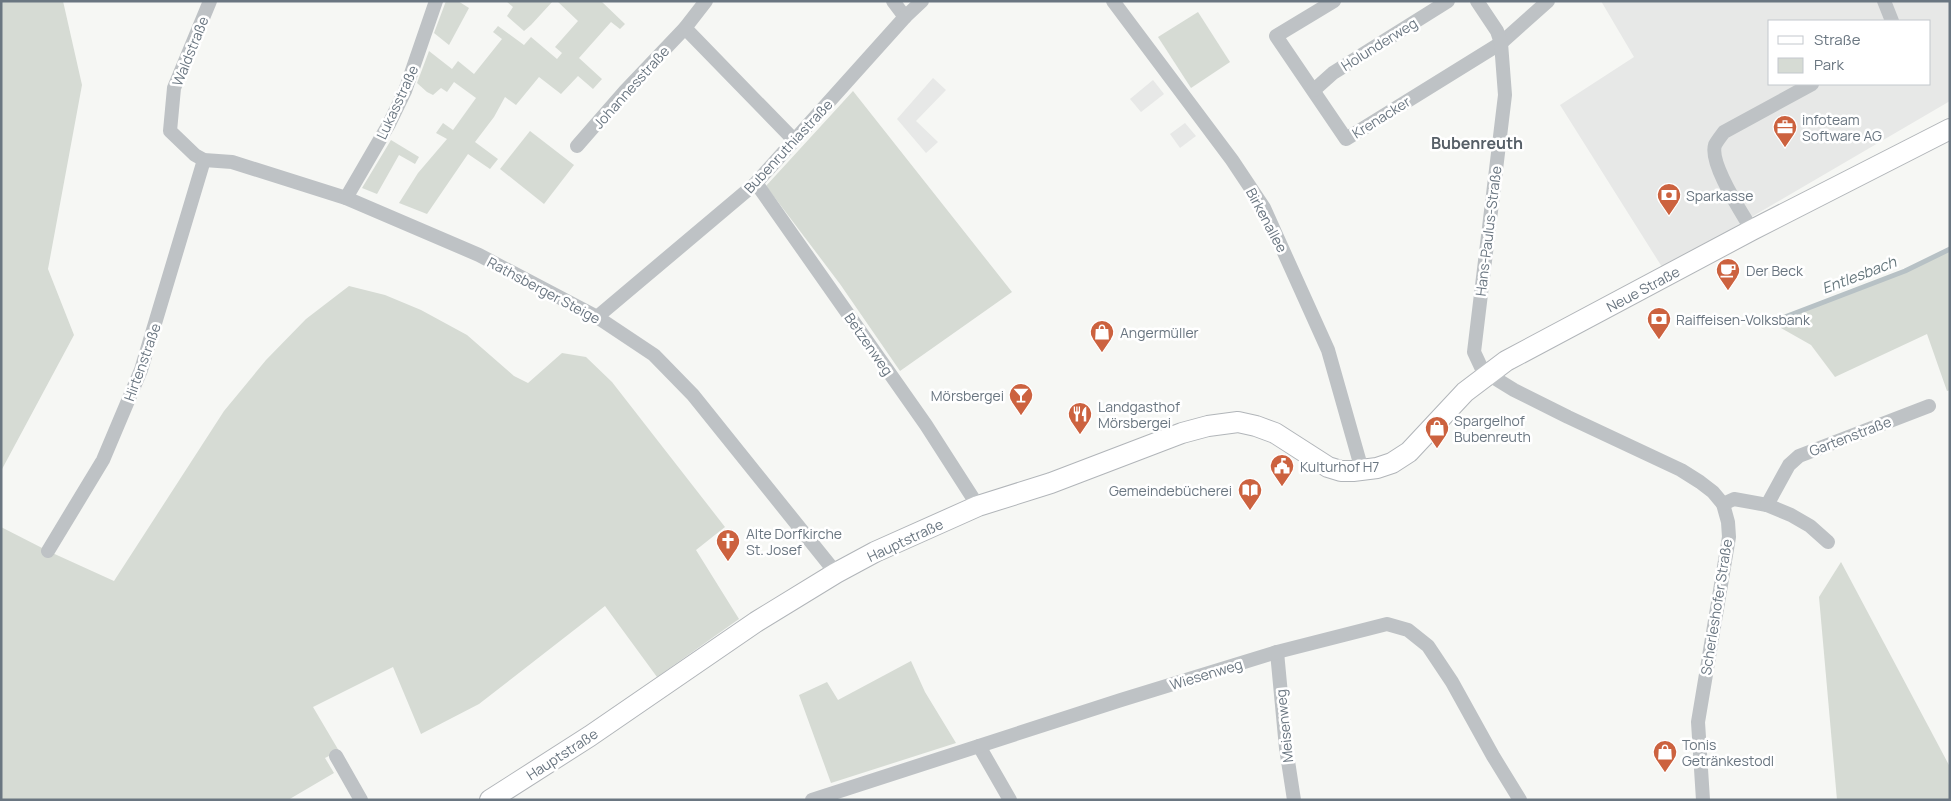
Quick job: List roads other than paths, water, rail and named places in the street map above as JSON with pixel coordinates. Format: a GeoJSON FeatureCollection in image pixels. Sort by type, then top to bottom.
{"type":"FeatureCollection","features":[{"type":"Feature","properties":{"kind":"street","name":"Waldstraße"},"geometry":{"type":"LineString","coordinates":[[204,160],[195,155],[170,131],[174,88],[210,1]]}},
{"type":"Feature","properties":{"kind":"street","name":"Lukasstraße"},"geometry":{"type":"LineString","coordinates":[[346,198],[390,124],[408,84],[436,1]]}},
{"type":"Feature","properties":{"kind":"street","name":"Johannesstraße"},"geometry":{"type":"LineString","coordinates":[[577,146],[625,90],[685,28],[706,1]]}},
{"type":"Feature","properties":{"kind":"street"},"geometry":{"type":"LineString","coordinates":[[893,1],[905,17]]}},
{"type":"Feature","properties":{"kind":"street","name":"Bubenruthiastraße"},"geometry":{"type":"LineString","coordinates":[[598,317],[756,183],[905,17],[922,1]]}},
{"type":"Feature","properties":{"kind":"street","name":"Birkenallee"},"geometry":{"type":"LineString","coordinates":[[1113,1],[1232,160],[1264,208],[1328,350],[1362,470]]}},
{"type":"Feature","properties":{"kind":"street","name":"Krenacker"},"geometry":{"type":"LineString","coordinates":[[1334,1],[1276,36],[1346,139],[1501,43]]}},
{"type":"Feature","properties":{"kind":"street","name":"Holunderweg"},"geometry":{"type":"LineString","coordinates":[[1314,90],[1333,73],[1448,1]]}},
{"type":"Feature","properties":{"kind":"street","name":"Hans-Paulus-Straße"},"geometry":{"type":"LineString","coordinates":[[1477,1],[1497,31],[1501,43],[1505,95],[1474,352],[1481,366],[1488,374]]}},
{"type":"Feature","properties":{"kind":"street"},"geometry":{"type":"LineString","coordinates":[[1501,43],[1548,1]]}},
{"type":"Feature","properties":{"kind":"street"},"geometry":{"type":"LineString","coordinates":[[1884,1],[1892,20]]}},
{"type":"Feature","properties":{"kind":"street"},"geometry":{"type":"LineString","coordinates":[[685,28],[794,140]]}},
{"type":"Feature","properties":{"kind":"street"},"geometry":{"type":"LineString","coordinates":[[1752,230],[1721,176],[1715,158],[1715,146],[1724,132],[1810,85]]}},
{"type":"Feature","properties":{"kind":"street","name":"Neue Straße"},"geometry":{"type":"LineString","coordinates":[[1362,470],[1392,463],[1410,452],[1465,392],[1488,374],[1527,349],[1752,230],[1946,131]]}},
{"type":"Feature","properties":{"kind":"street","name":"Rathsberger Steige"},"geometry":{"type":"LineString","coordinates":[[204,160],[232,162],[346,198],[479,255],[598,317],[654,356],[693,395],[836,573]]}},
{"type":"Feature","properties":{"kind":"street","name":"Hirtenstraße"},"geometry":{"type":"LineString","coordinates":[[48,551],[103,460],[142,370],[204,160]]}},
{"type":"Feature","properties":{"kind":"street","name":"Betzenweg"},"geometry":{"type":"LineString","coordinates":[[756,183],[926,424],[978,506]]}},
{"type":"Feature","properties":{"kind":"street"},"geometry":{"type":"LineString","coordinates":[[1488,374],[1514,390],[1568,417],[1681,470],[1714,492],[1723,504],[1734,499],[1766,505],[1791,515],[1810,526],[1828,542]]}},
{"type":"Feature","properties":{"kind":"street","name":"Gartenstraße"},"geometry":{"type":"LineString","coordinates":[[1766,505],[1789,465],[1799,456],[1929,406]]}},
{"type":"Feature","properties":{"kind":"street","name":"Hauptstraße"},"geometry":{"type":"LineString","coordinates":[[490,800],[590,736],[756,622],[836,573],[875,552],[978,506],[1051,483],[1182,433],[1208,426],[1238,422],[1275,433],[1328,467],[1341,471],[1362,470]]}},
{"type":"Feature","properties":{"kind":"street","name":"Scherleshofer Straße"},"geometry":{"type":"LineString","coordinates":[[1703,800],[1698,722],[1729,537],[1728,522],[1723,504]]}},
{"type":"Feature","properties":{"kind":"street","name":"Wiesenweg"},"geometry":{"type":"LineString","coordinates":[[812,800],[1277,652],[1387,624],[1408,630],[1428,646],[1520,800]]}},
{"type":"Feature","properties":{"kind":"street","name":"Meisenweg"},"geometry":{"type":"LineString","coordinates":[[1277,652],[1286,748],[1294,800]]}},
{"type":"Feature","properties":{"kind":"street"},"geometry":{"type":"LineString","coordinates":[[979,746],[1010,800]]}},
{"type":"Feature","properties":{"kind":"street"},"geometry":{"type":"LineString","coordinates":[[336,756],[362,800]]}},
{"type":"Feature","properties":{"kind":"waterway","name":"Entlesbach"},"geometry":{"type":"LineString","coordinates":[[1777,320],[1905,271],[1950,249]]}},
{"type":"Feature","properties":{"kind":"place","name":"infoteam Software AG"},"geometry":{"type":"Point","coordinates":[1785,148]}},
{"type":"Feature","properties":{"kind":"place","name":"Sparkasse"},"geometry":{"type":"Point","coordinates":[1669,216]}},
{"type":"Feature","properties":{"kind":"place","name":"Der Beck"},"geometry":{"type":"Point","coordinates":[1728,291]}},
{"type":"Feature","properties":{"kind":"place","name":"Raiffeisen-Volksbank"},"geometry":{"type":"Point","coordinates":[1659,340]}},
{"type":"Feature","properties":{"kind":"place","name":"Angermüller"},"geometry":{"type":"Point","coordinates":[1102,353]}},
{"type":"Feature","properties":{"kind":"place","name":"Mörsbergei"},"geometry":{"type":"Point","coordinates":[1021,416]}},
{"type":"Feature","properties":{"kind":"place","name":"Landgasthof Mörsbergei"},"geometry":{"type":"Point","coordinates":[1080,435]}},
{"type":"Feature","properties":{"kind":"place","name":"Spargelhof Bubenreuth"},"geometry":{"type":"Point","coordinates":[1437,449]}},
{"type":"Feature","properties":{"kind":"place","name":"Kulturhof H7"},"geometry":{"type":"Point","coordinates":[1282,487]}},
{"type":"Feature","properties":{"kind":"place","name":"Gemeindebücherei"},"geometry":{"type":"Point","coordinates":[1250,511]}},
{"type":"Feature","properties":{"kind":"place","name":"Alte Dorfkirche St. Josef"},"geometry":{"type":"Point","coordinates":[728,562]}},
{"type":"Feature","properties":{"kind":"place","name":"Tonis Getränkestodl"},"geometry":{"type":"Point","coordinates":[1665,773]}},
{"type":"Feature","properties":{"kind":"district","name":"Bubenreuth"},"geometry":{"type":"Point","coordinates":[1477,143]}}]}
